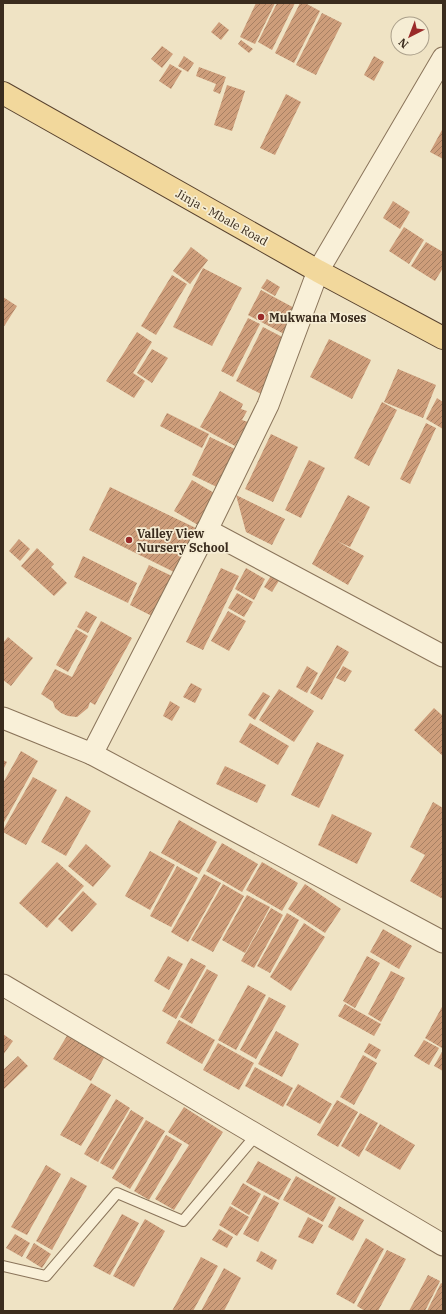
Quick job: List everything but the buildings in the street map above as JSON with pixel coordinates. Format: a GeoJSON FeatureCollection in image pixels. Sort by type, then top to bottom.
{"type":"FeatureCollection","features":[{"type":"Feature","properties":{"kind":"main road","name":"Jinja - Mbale Road"},"geometry":{"type":"LineString","coordinates":[[3,94],[318,272],[443,338]]}},
{"type":"Feature","properties":{"kind":"street"},"geometry":{"type":"LineString","coordinates":[[92,754],[207,530],[268,405],[318,272],[443,58]]}},
{"type":"Feature","properties":{"kind":"street"},"geometry":{"type":"LineString","coordinates":[[207,530],[443,656]]}},
{"type":"Feature","properties":{"kind":"street"},"geometry":{"type":"LineString","coordinates":[[3,718],[92,754],[443,942]]}},
{"type":"Feature","properties":{"kind":"street"},"geometry":{"type":"LineString","coordinates":[[3,985],[443,1245]]}},
{"type":"Feature","properties":{"kind":"lane"},"geometry":{"type":"LineString","coordinates":[[3,1266],[46,1276],[117,1193],[183,1221],[257,1134]]}},
{"type":"Feature","properties":{"kind":"place","name":"Mukwana Moses"},"geometry":{"type":"Point","coordinates":[261,317]}},
{"type":"Feature","properties":{"kind":"place","name":"Valley View Nursery School"},"geometry":{"type":"Point","coordinates":[129,540]}}]}
